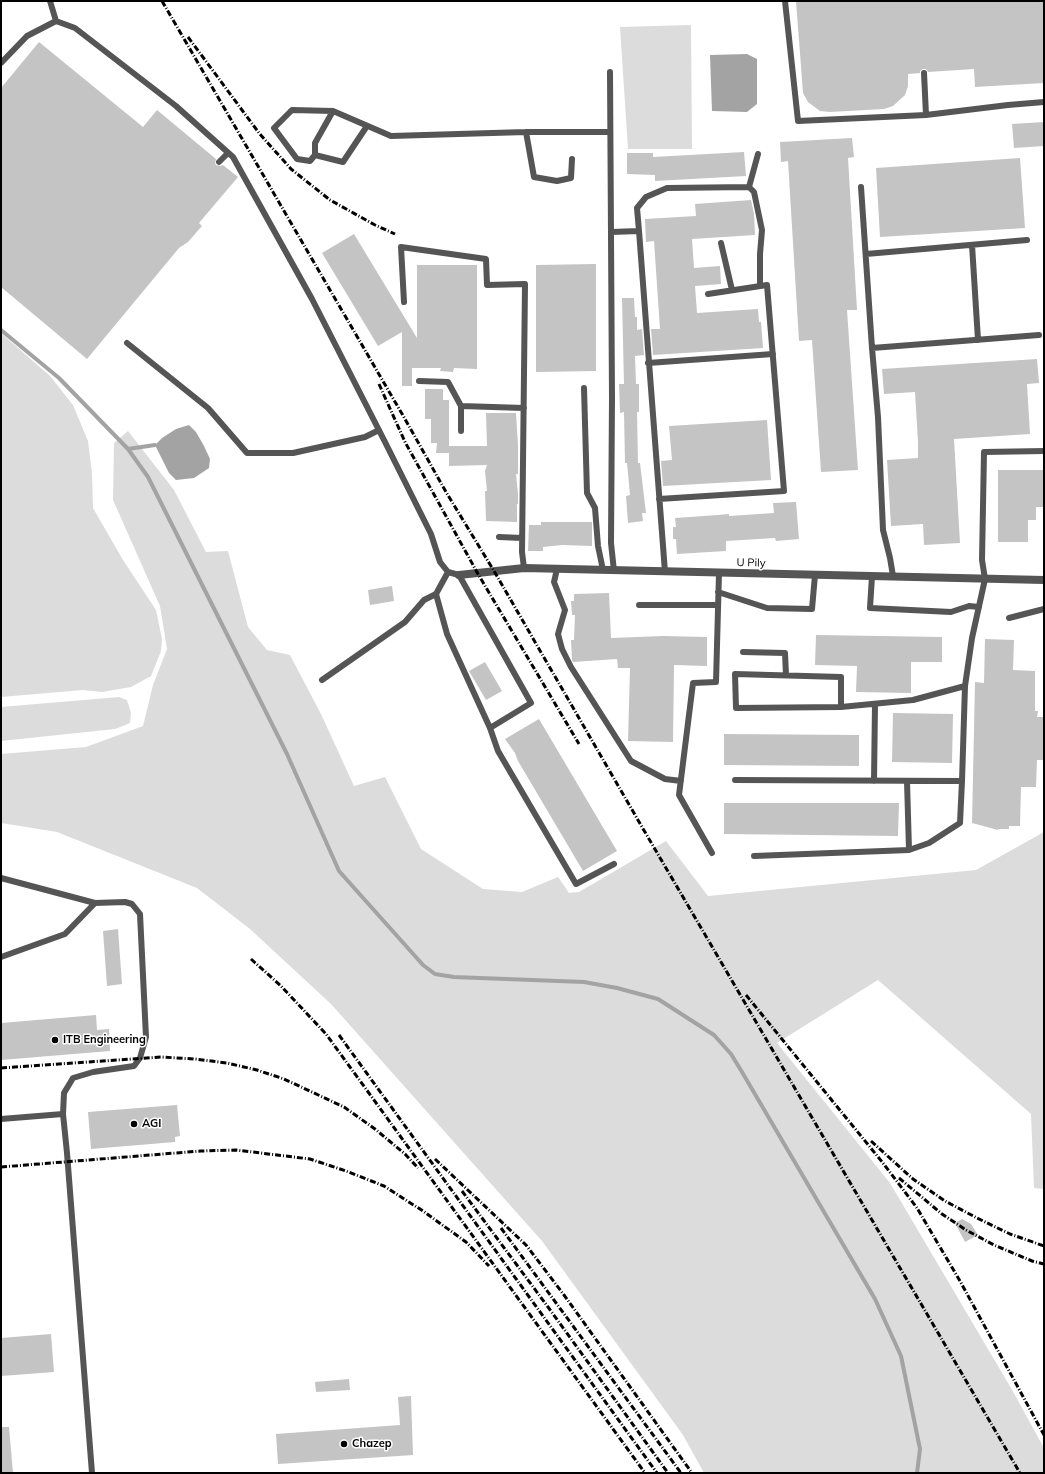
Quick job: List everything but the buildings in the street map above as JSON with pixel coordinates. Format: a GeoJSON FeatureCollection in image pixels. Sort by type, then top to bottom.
{"type":"FeatureCollection","features":[{"type":"Feature","properties":{"kind":"street","name":"U Pily"},"geometry":{"type":"LineString","coordinates":[[458,575],[524,568],[1044,580]]}},
{"type":"Feature","properties":{"kind":"lane"},"geometry":{"type":"LineString","coordinates":[[50,1],[56,21]]}},
{"type":"Feature","properties":{"kind":"lane"},"geometry":{"type":"LineString","coordinates":[[785,1],[798,121],[926,115],[1044,102]]}},
{"type":"Feature","properties":{"kind":"lane"},"geometry":{"type":"LineString","coordinates":[[1,63],[27,36],[56,21],[75,28],[176,106],[233,157],[312,299],[379,430],[431,534],[440,562],[448,572],[458,575],[531,703],[490,728]]}},
{"type":"Feature","properties":{"kind":"lane"},"geometry":{"type":"LineString","coordinates":[[610,72],[612,398],[611,543],[614,570]]}},
{"type":"Feature","properties":{"kind":"lane"},"geometry":{"type":"LineString","coordinates":[[924,73],[926,115]]}},
{"type":"Feature","properties":{"kind":"lane"},"geometry":{"type":"LineString","coordinates":[[333,111],[315,143],[315,155],[310,161],[297,159],[274,128],[292,110],[333,111],[391,136],[526,132],[610,132]]}},
{"type":"Feature","properties":{"kind":"lane"},"geometry":{"type":"LineString","coordinates":[[315,155],[342,162],[367,126]]}},
{"type":"Feature","properties":{"kind":"lane"},"geometry":{"type":"LineString","coordinates":[[526,132],[534,176],[557,181],[571,178],[572,159]]}},
{"type":"Feature","properties":{"kind":"lane"},"geometry":{"type":"LineString","coordinates":[[219,162],[228,153]]}},
{"type":"Feature","properties":{"kind":"lane"},"geometry":{"type":"LineString","coordinates":[[749,187],[758,154]]}},
{"type":"Feature","properties":{"kind":"lane"},"geometry":{"type":"LineString","coordinates":[[665,572],[637,208],[646,197],[667,188],[749,187],[754,192],[762,230],[760,286]]}},
{"type":"Feature","properties":{"kind":"lane"},"geometry":{"type":"LineString","coordinates":[[861,187],[878,417],[883,530],[893,576]]}},
{"type":"Feature","properties":{"kind":"lane"},"geometry":{"type":"LineString","coordinates":[[611,232],[639,231]]}},
{"type":"Feature","properties":{"kind":"lane"},"geometry":{"type":"LineString","coordinates":[[866,254],[1027,240]]}},
{"type":"Feature","properties":{"kind":"lane"},"geometry":{"type":"LineString","coordinates":[[721,243],[732,290]]}},
{"type":"Feature","properties":{"kind":"lane"},"geometry":{"type":"LineString","coordinates":[[972,245],[978,340]]}},
{"type":"Feature","properties":{"kind":"lane"},"geometry":{"type":"LineString","coordinates":[[404,302],[400,247],[486,259],[487,285],[526,284],[522,538],[524,568]]}},
{"type":"Feature","properties":{"kind":"lane"},"geometry":{"type":"LineString","coordinates":[[659,499],[784,491],[768,285],[708,294]]}},
{"type":"Feature","properties":{"kind":"lane"},"geometry":{"type":"LineString","coordinates":[[872,348],[1039,335]]}},
{"type":"Feature","properties":{"kind":"lane"},"geometry":{"type":"LineString","coordinates":[[127,343],[208,408],[247,453],[293,453],[365,437],[379,430]]}},
{"type":"Feature","properties":{"kind":"lane"},"geometry":{"type":"LineString","coordinates":[[648,363],[773,354]]}},
{"type":"Feature","properties":{"kind":"lane"},"geometry":{"type":"LineString","coordinates":[[419,382],[448,382],[461,406],[461,431]]}},
{"type":"Feature","properties":{"kind":"lane"},"geometry":{"type":"LineString","coordinates":[[584,388],[586,493],[595,508],[598,546],[603,570]]}},
{"type":"Feature","properties":{"kind":"lane"},"geometry":{"type":"LineString","coordinates":[[461,406],[524,408]]}},
{"type":"Feature","properties":{"kind":"lane"},"geometry":{"type":"LineString","coordinates":[[754,856],[909,850],[929,843],[960,823],[965,686],[972,638],[985,579],[982,560],[984,452],[1044,451]]}},
{"type":"Feature","properties":{"kind":"lane"},"geometry":{"type":"LineString","coordinates":[[499,537],[522,538]]}},
{"type":"Feature","properties":{"kind":"lane"},"geometry":{"type":"LineString","coordinates":[[556,569],[554,582],[565,610],[558,634],[562,649],[571,667],[631,761],[665,779],[681,781]]}},
{"type":"Feature","properties":{"kind":"lane"},"geometry":{"type":"LineString","coordinates":[[322,680],[405,622],[424,600],[436,594],[448,572]]}},
{"type":"Feature","properties":{"kind":"lane"},"geometry":{"type":"LineString","coordinates":[[712,852],[679,796],[693,683],[716,682],[719,573]]}},
{"type":"Feature","properties":{"kind":"lane"},"geometry":{"type":"LineString","coordinates":[[718,592],[767,608],[812,609],[815,575]]}},
{"type":"Feature","properties":{"kind":"lane"},"geometry":{"type":"LineString","coordinates":[[872,576],[870,608],[951,612],[969,606],[979,607]]}},
{"type":"Feature","properties":{"kind":"lane"},"geometry":{"type":"LineString","coordinates":[[436,594],[447,634],[490,728],[498,751],[576,884],[614,864]]}},
{"type":"Feature","properties":{"kind":"lane"},"geometry":{"type":"LineString","coordinates":[[639,605],[718,605]]}},
{"type":"Feature","properties":{"kind":"lane"},"geometry":{"type":"LineString","coordinates":[[1009,618],[1044,609]]}},
{"type":"Feature","properties":{"kind":"lane"},"geometry":{"type":"LineString","coordinates":[[743,652],[785,653],[786,675]]}},
{"type":"Feature","properties":{"kind":"lane"},"geometry":{"type":"LineString","coordinates":[[841,707],[842,677],[735,674],[736,708],[841,707],[875,704],[913,700],[965,686]]}},
{"type":"Feature","properties":{"kind":"lane"},"geometry":{"type":"LineString","coordinates":[[874,781],[875,704]]}},
{"type":"Feature","properties":{"kind":"lane"},"geometry":{"type":"LineString","coordinates":[[735,780],[962,781]]}},
{"type":"Feature","properties":{"kind":"lane"},"geometry":{"type":"LineString","coordinates":[[907,781],[909,850]]}},
{"type":"Feature","properties":{"kind":"lane"},"geometry":{"type":"LineString","coordinates":[[1,878],[95,903],[125,902],[132,904],[140,914],[146,1037],[140,1058],[134,1066],[93,1072],[73,1078],[64,1093],[62,1114],[67,1153],[92,1473]]}},
{"type":"Feature","properties":{"kind":"lane"},"geometry":{"type":"LineString","coordinates":[[1,957],[65,934],[95,903]]}},
{"type":"Feature","properties":{"kind":"lane"},"geometry":{"type":"LineString","coordinates":[[1,1119],[62,1114]]}},
{"type":"Feature","properties":{"kind":"shaded area"},"geometry":{"type":"Polygon","coordinates":[[[691,25],[692,149],[628,149],[620,27],[691,25]]]}},
{"type":"Feature","properties":{"kind":"shaded area"},"geometry":{"type":"Polygon","coordinates":[[[747,54],[757,59],[757,104],[747,112],[712,111],[710,55],[747,54]]]}},
{"type":"Feature","properties":{"kind":"shaded area"},"geometry":{"type":"Polygon","coordinates":[[[1,333],[50,376],[73,405],[88,441],[92,473],[93,508],[123,560],[156,610],[162,639],[161,651],[151,676],[131,687],[102,692],[83,690],[1,697],[1,333]]]}},
{"type":"Feature","properties":{"kind":"shaded area"},"geometry":{"type":"Polygon","coordinates":[[[189,425],[196,432],[204,446],[210,459],[209,468],[194,478],[176,480],[169,473],[155,445],[162,438],[176,429],[189,425]]]}},
{"type":"Feature","properties":{"kind":"shaded area"},"geometry":{"type":"Polygon","coordinates":[[[128,431],[174,490],[206,552],[228,551],[248,627],[267,650],[290,655],[321,714],[354,786],[385,777],[421,849],[483,889],[522,892],[558,877],[569,893],[579,892],[666,841],[708,896],[976,870],[1044,832],[1044,1189],[1034,1188],[1031,1114],[878,980],[777,1043],[890,1183],[1011,1388],[1044,1448],[1044,1473],[704,1473],[683,1435],[542,1241],[331,1004],[250,929],[197,888],[57,832],[1,823],[1,754],[86,747],[143,726],[153,685],[167,649],[160,606],[113,500],[114,443],[128,431]]]}},
{"type":"Feature","properties":{"kind":"shaded area"},"geometry":{"type":"Polygon","coordinates":[[[119,697],[127,700],[131,713],[130,723],[115,729],[1,741],[1,707],[119,697]]]}},
{"type":"Feature","properties":{"kind":"waterway"},"geometry":{"type":"LineString","coordinates":[[1,330],[59,378],[128,449],[148,477],[287,754],[339,871],[423,965],[435,974],[454,977],[584,982],[617,988],[658,999],[714,1035],[731,1054],[875,1299],[901,1356],[920,1449],[917,1473]]}},
{"type":"Feature","properties":{"kind":"waterway"},"geometry":{"type":"LineString","coordinates":[[128,449],[155,445]]}},
{"type":"Feature","properties":{"kind":"railway"},"geometry":{"type":"LineString","coordinates":[[162,1],[446,492],[494,571],[1020,1473]]}},
{"type":"Feature","properties":{"kind":"railway"},"geometry":{"type":"LineString","coordinates":[[188,37],[259,133],[291,169],[330,200],[375,225],[395,234]]}},
{"type":"Feature","properties":{"kind":"railway"},"geometry":{"type":"LineString","coordinates":[[379,384],[405,442],[478,574],[579,744]]}},
{"type":"Feature","properties":{"kind":"railway"},"geometry":{"type":"LineString","coordinates":[[251,959],[281,986],[326,1034],[645,1473]]}},
{"type":"Feature","properties":{"kind":"railway"},"geometry":{"type":"LineString","coordinates":[[746,995],[883,1163],[917,1208],[960,1281],[1044,1435]]}},
{"type":"Feature","properties":{"kind":"railway"},"geometry":{"type":"LineString","coordinates":[[339,1035],[657,1473]]}},
{"type":"Feature","properties":{"kind":"railway"},"geometry":{"type":"LineString","coordinates":[[1,1068],[161,1057],[227,1063],[257,1070],[284,1079],[344,1107],[375,1129],[405,1154],[418,1168]]}},
{"type":"Feature","properties":{"kind":"railway"},"geometry":{"type":"LineString","coordinates":[[871,1141],[913,1179],[945,1201],[1010,1234],[1044,1246]]}},
{"type":"Feature","properties":{"kind":"railway"},"geometry":{"type":"LineString","coordinates":[[1,1167],[201,1151],[236,1150],[310,1159],[384,1186],[423,1211],[466,1242],[489,1266]]}},
{"type":"Feature","properties":{"kind":"railway"},"geometry":{"type":"LineString","coordinates":[[435,1159],[526,1245],[564,1295],[692,1473]]}},
{"type":"Feature","properties":{"kind":"railway"},"geometry":{"type":"LineString","coordinates":[[899,1178],[942,1214],[966,1230],[994,1245],[1032,1261],[1044,1264]]}},
{"type":"Feature","properties":{"kind":"railway"},"geometry":{"type":"LineString","coordinates":[[462,1191],[668,1473]]}},
{"type":"Feature","properties":{"kind":"railway"},"geometry":{"type":"LineString","coordinates":[[501,1228],[681,1473]]}},
{"type":"Feature","properties":{"kind":"place","name":"ITB Engineering"},"geometry":{"type":"Point","coordinates":[55,1040]}},
{"type":"Feature","properties":{"kind":"place","name":"AGI"},"geometry":{"type":"Point","coordinates":[134,1124]}},
{"type":"Feature","properties":{"kind":"place","name":"Chazep"},"geometry":{"type":"Point","coordinates":[344,1444]}}]}
